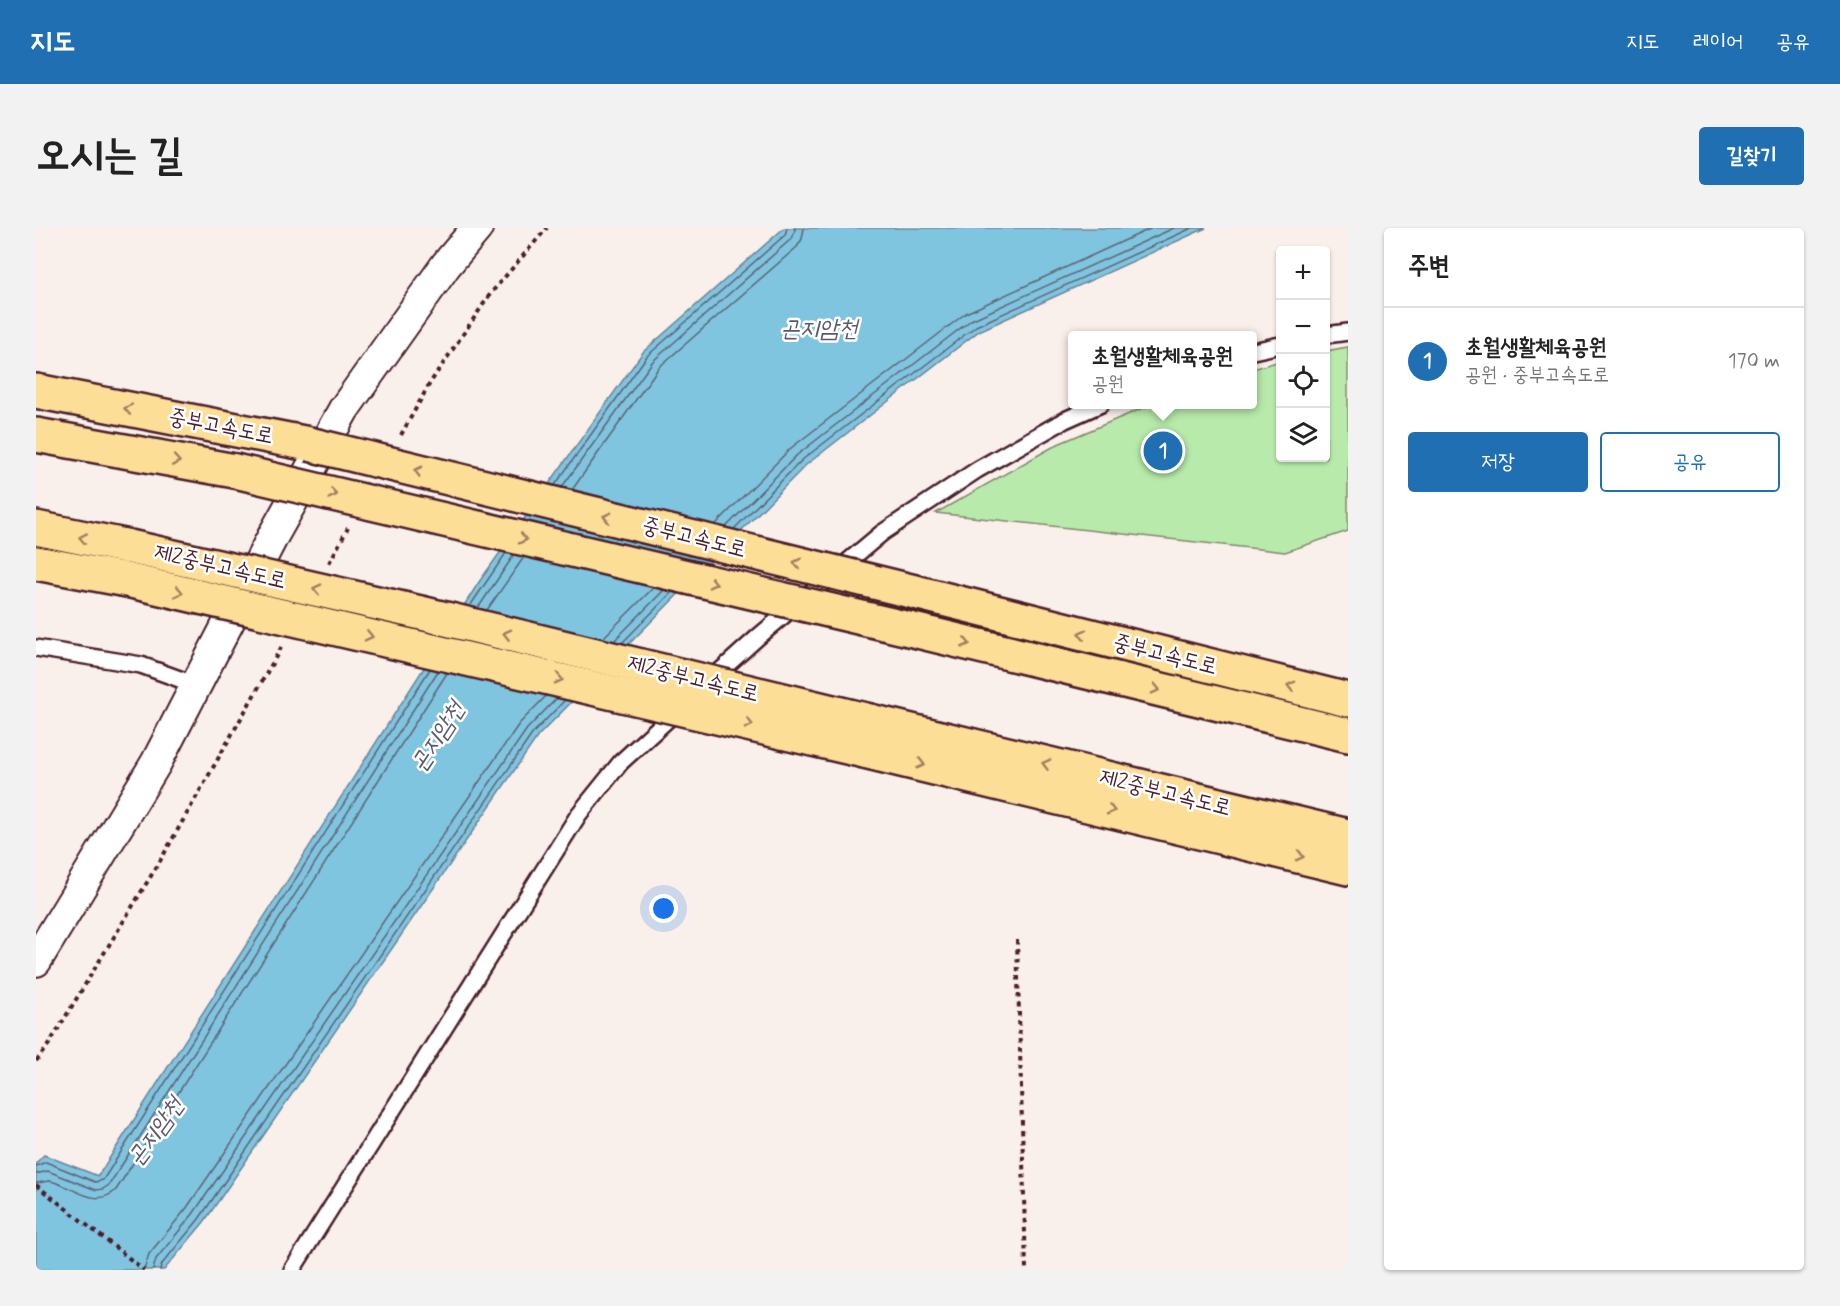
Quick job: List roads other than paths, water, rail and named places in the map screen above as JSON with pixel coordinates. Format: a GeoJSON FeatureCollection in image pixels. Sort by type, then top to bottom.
{"type":"FeatureCollection","features":[{"type":"Feature","properties":{"kind":"highway","name":"중부고속도로"},"geometry":{"type":"LineString","coordinates":[[36,390],[309,444],[1348,700]]}},
{"type":"Feature","properties":{"kind":"highway","name":"중부고속도로"},"geometry":{"type":"LineString","coordinates":[[36,435],[235,471],[909,629],[1348,735]]}},
{"type":"Feature","properties":{"kind":"highway","name":"제2중부고속도로"},"geometry":{"type":"LineString","coordinates":[[36,528],[130,547],[432,616],[1348,868]]}},
{"type":"Feature","properties":{"kind":"highway","name":"제2중부고속도로"},"geometry":{"type":"LineString","coordinates":[[36,563],[122,579],[1348,837]]}},
{"type":"Feature","properties":{"kind":"street"},"geometry":{"type":"LineString","coordinates":[[36,961],[156,763],[274,534],[344,409],[447,265],[477,228]]}},
{"type":"Feature","properties":{"kind":"lane"},"geometry":{"type":"LineString","coordinates":[[1330,334],[1348,332]]}},
{"type":"Feature","properties":{"kind":"lane"},"geometry":{"type":"LineString","coordinates":[[1257,350],[1276,346]]}},
{"type":"Feature","properties":{"kind":"lane"},"geometry":{"type":"LineString","coordinates":[[292,1270],[579,814],[621,762],[758,636],[882,533],[977,470],[1065,420],[1091,409]]}},
{"type":"Feature","properties":{"kind":"lane"},"geometry":{"type":"LineString","coordinates":[[36,648],[141,665],[196,685]]}},
{"type":"Feature","properties":{"kind":"water","name":"곤지암천"},"geometry":{"type":"Polygon","coordinates":[[[784,228],[1206,228],[979,331],[806,465],[538,736],[204,1222],[164,1270],[36,1270],[36,1163],[44,1155],[98,1176],[479,582],[643,352],[784,228]]]}},
{"type":"Feature","properties":{"kind":"place","name":"초월생활체육공원"},"geometry":{"type":"Point","coordinates":[1163,451]}}]}
